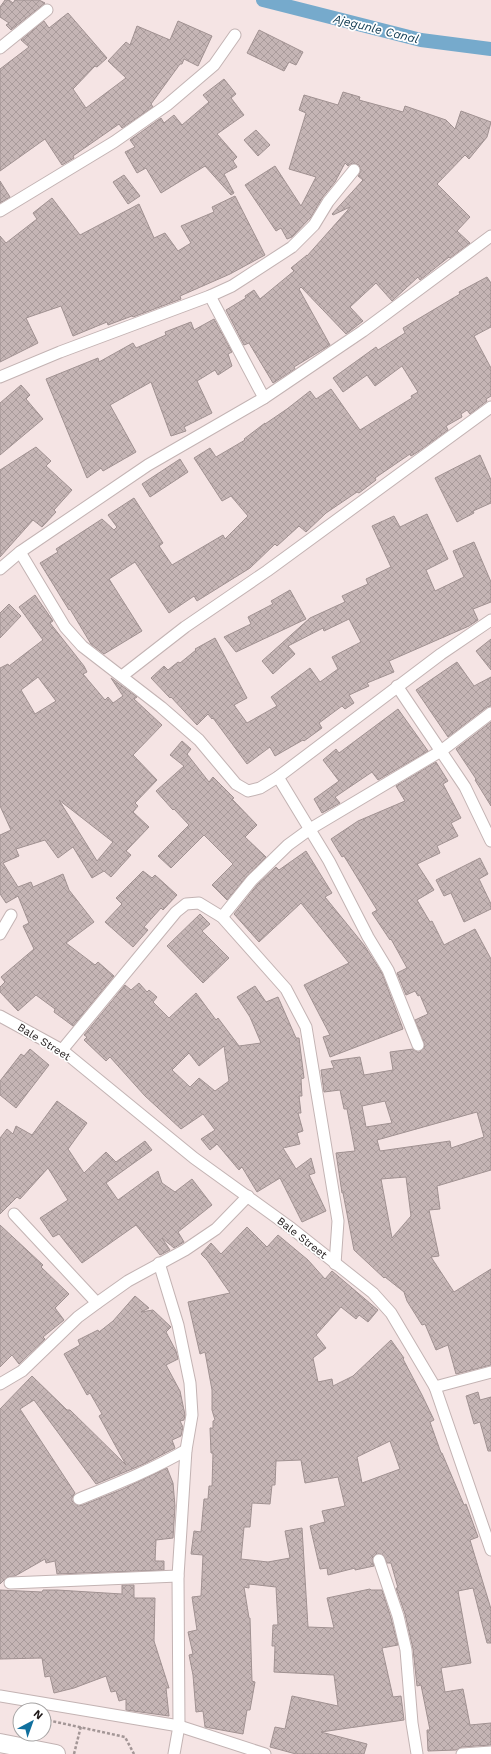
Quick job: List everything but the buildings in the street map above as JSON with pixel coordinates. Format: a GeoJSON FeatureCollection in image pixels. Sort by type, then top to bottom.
{"type":"FeatureCollection","features":[{"type":"Feature","properties":{"kind":"main road"},"geometry":{"type":"LineString","coordinates":[[0,1743],[56,1754]]}},
{"type":"Feature","properties":{"kind":"street"},"geometry":{"type":"LineString","coordinates":[[0,48],[47,10]]}},
{"type":"Feature","properties":{"kind":"street"},"geometry":{"type":"LineString","coordinates":[[0,211],[114,142],[167,105],[214,65],[235,35]]}},
{"type":"Feature","properties":{"kind":"street"},"geometry":{"type":"LineString","coordinates":[[0,377],[60,352],[210,296],[232,286],[292,248],[314,225],[328,202],[354,170]]}},
{"type":"Feature","properties":{"kind":"street"},"geometry":{"type":"LineString","coordinates":[[0,569],[20,552],[148,465],[264,398],[363,331],[491,236]]}},
{"type":"Feature","properties":{"kind":"street"},"geometry":{"type":"LineString","coordinates":[[210,296],[264,398]]}},
{"type":"Feature","properties":{"kind":"street"},"geometry":{"type":"LineString","coordinates":[[122,676],[185,627],[268,571],[491,407]]}},
{"type":"Feature","properties":{"kind":"street"},"geometry":{"type":"LineString","coordinates":[[20,552],[65,628],[82,646],[161,707],[199,740],[236,784],[248,791],[260,788],[278,777],[397,686],[491,620]]}},
{"type":"Feature","properties":{"kind":"street"},"geometry":{"type":"LineString","coordinates":[[397,686],[465,787],[491,840]]}},
{"type":"Feature","properties":{"kind":"street"},"geometry":{"type":"LineString","coordinates":[[222,917],[252,880],[288,845],[310,829],[441,751],[491,714]]}},
{"type":"Feature","properties":{"kind":"street"},"geometry":{"type":"LineString","coordinates":[[278,777],[310,829],[388,970],[418,1045]]}},
{"type":"Feature","properties":{"kind":"street"},"geometry":{"type":"LineString","coordinates":[[62,1050],[176,912],[186,904],[199,903],[222,917],[286,990],[306,1027],[338,1221],[335,1264]]}},
{"type":"Feature","properties":{"kind":"street"},"geometry":{"type":"LineString","coordinates":[[0,934],[11,914]]}},
{"type":"Feature","properties":{"kind":"street","name":"Bale Street"},"geometry":{"type":"LineString","coordinates":[[0,1016],[62,1050],[194,1158],[291,1228],[372,1294],[391,1313],[435,1388],[491,1550]]}},
{"type":"Feature","properties":{"kind":"street"},"geometry":{"type":"LineString","coordinates":[[0,1384],[22,1370],[78,1317],[97,1302],[159,1263],[185,1250],[216,1229],[248,1196]]}},
{"type":"Feature","properties":{"kind":"street"},"geometry":{"type":"LineString","coordinates":[[14,1214],[97,1302]]}},
{"type":"Feature","properties":{"kind":"street"},"geometry":{"type":"LineString","coordinates":[[159,1263],[178,1325],[190,1383],[192,1415],[186,1450],[178,1576],[179,1726],[174,1754]]}},
{"type":"Feature","properties":{"kind":"street"},"geometry":{"type":"LineString","coordinates":[[435,1388],[491,1372]]}},
{"type":"Feature","properties":{"kind":"street"},"geometry":{"type":"LineString","coordinates":[[79,1499],[136,1476],[186,1450]]}},
{"type":"Feature","properties":{"kind":"street"},"geometry":{"type":"LineString","coordinates":[[379,1560],[398,1616],[406,1650],[412,1723],[417,1754]]}},
{"type":"Feature","properties":{"kind":"street"},"geometry":{"type":"LineString","coordinates":[[10,1583],[178,1576]]}},
{"type":"Feature","properties":{"kind":"street"},"geometry":{"type":"LineString","coordinates":[[0,1696],[179,1726],[265,1754]]}},
{"type":"Feature","properties":{"kind":"street"},"geometry":{"type":"LineString","coordinates":[[462,1754],[491,1752]]}},
{"type":"Feature","properties":{"kind":"path"},"geometry":{"type":"LineString","coordinates":[[52,1721],[125,1737],[134,1754]]}},
{"type":"Feature","properties":{"kind":"path"},"geometry":{"type":"LineString","coordinates":[[74,1754],[80,1726]]}},
{"type":"Feature","properties":{"kind":"waterway","name":"Ajegunle Canal"},"geometry":{"type":"LineString","coordinates":[[263,0],[421,40],[491,49]]}}]}
